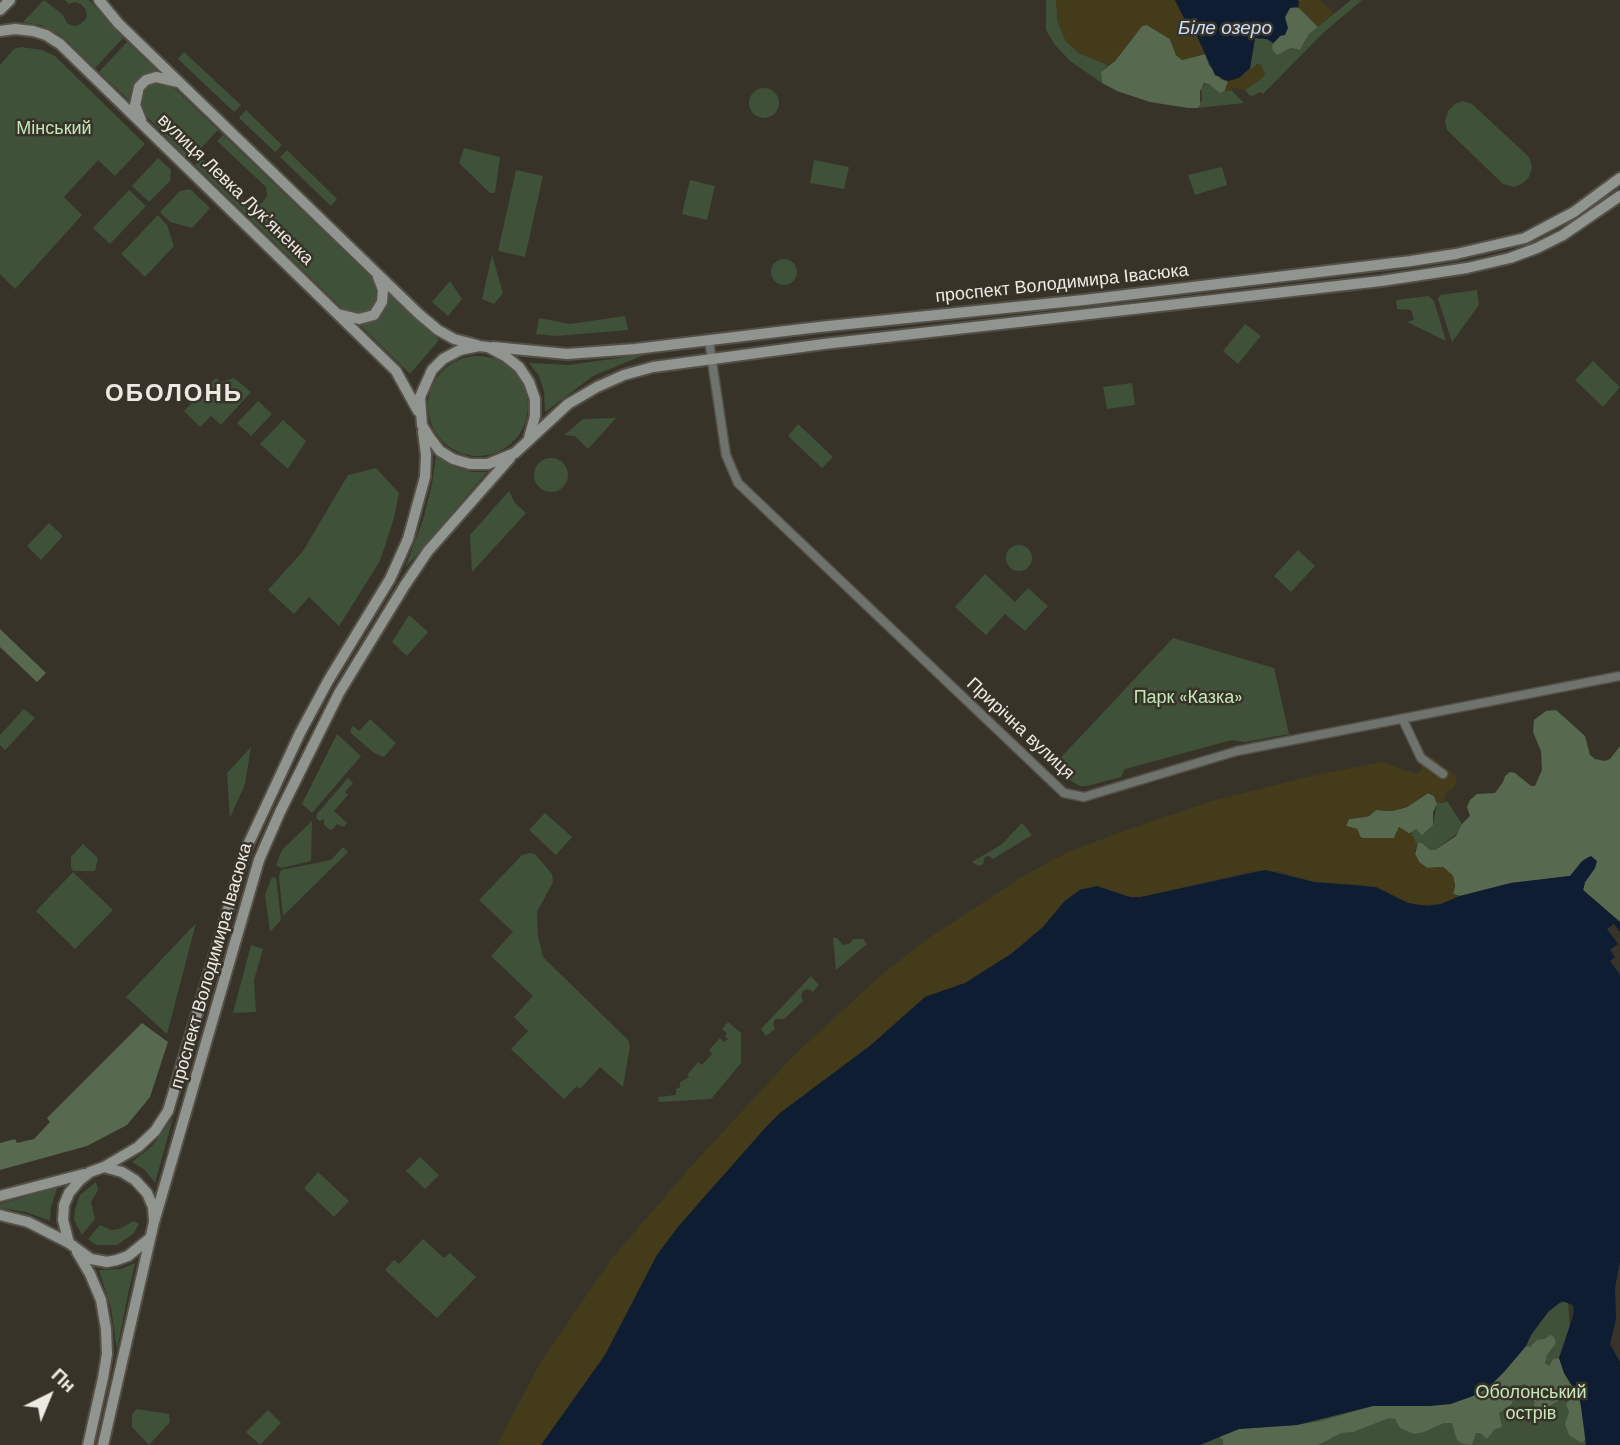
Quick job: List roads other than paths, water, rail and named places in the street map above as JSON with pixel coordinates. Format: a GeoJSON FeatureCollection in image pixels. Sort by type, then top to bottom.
{"type":"FeatureCollection","features":[{"type":"Feature","properties":{"kind":"main road"},"geometry":{"type":"LineString","coordinates":[[0,10],[10,0]]}},
{"type":"Feature","properties":{"kind":"main road"},"geometry":{"type":"LineString","coordinates":[[99,0],[118,23],[438,330],[454,339],[484,346],[505,356],[519,367],[535,398],[535,416],[529,438],[515,453],[488,464],[470,464],[453,459],[440,451],[421,420],[420,397],[432,370],[443,359],[460,350],[484,346]]}},
{"type":"Feature","properties":{"kind":"main road","name":"вулиця Левка Лукʼяненка"},"geometry":{"type":"LineString","coordinates":[[0,31],[33,31],[60,44],[396,371],[421,420]]}},
{"type":"Feature","properties":{"kind":"main road"},"geometry":{"type":"LineString","coordinates":[[148,130],[135,105],[139,87],[146,80],[156,77],[173,80],[183,86]]}},
{"type":"Feature","properties":{"kind":"main road","name":"проспект Володимира Івасюка"},"geometry":{"type":"LineString","coordinates":[[484,346],[567,354],[709,341],[1369,267],[1456,254],[1525,238],[1574,212],[1620,178]]}},
{"type":"Feature","properties":{"kind":"main road","name":"проспект Володимира Івасюка"},"geometry":{"type":"LineString","coordinates":[[529,438],[568,404],[606,383],[653,367],[711,358],[1381,281],[1467,268],[1510,258],[1537,248],[1563,235],[1620,196]]}},
{"type":"Feature","properties":{"kind":"main road"},"geometry":{"type":"LineString","coordinates":[[336,313],[359,319],[374,315],[382,302],[383,290],[376,272]]}},
{"type":"Feature","properties":{"kind":"main road","name":"проспект Володимира Івасюка"},"geometry":{"type":"LineString","coordinates":[[104,1167],[138,1147],[155,1131],[168,1111],[246,849],[305,723],[390,579],[408,539],[425,477],[426,455],[421,420]]}},
{"type":"Feature","properties":{"kind":"main road","name":"проспект Володимира Івасюка"},"geometry":{"type":"LineString","coordinates":[[154,1223],[260,860],[300,769],[348,678],[428,551],[515,453]]}},
{"type":"Feature","properties":{"kind":"main road"},"geometry":{"type":"LineString","coordinates":[[0,1196],[104,1167],[122,1172],[135,1180],[147,1193],[153,1207],[154,1223],[103,1445]]}},
{"type":"Feature","properties":{"kind":"main road"},"geometry":{"type":"LineString","coordinates":[[88,1445],[107,1354],[106,1329],[101,1300],[90,1274],[73,1246],[63,1220],[64,1205],[69,1192],[90,1172]]}},
{"type":"Feature","properties":{"kind":"main road"},"geometry":{"type":"LineString","coordinates":[[0,1215],[28,1222],[91,1259],[107,1262],[128,1256],[149,1239]]}},
{"type":"Feature","properties":{"kind":"street","name":"Прирічна вулиця"},"geometry":{"type":"LineString","coordinates":[[709,341],[726,456],[738,483],[1064,793],[1084,797],[1237,751],[1620,677]]}},
{"type":"Feature","properties":{"kind":"street"},"geometry":{"type":"LineString","coordinates":[[1403,720],[1421,758],[1443,774]]}},
{"type":"Feature","properties":{"kind":"water","name":"Біле озеро"},"geometry":{"type":"Polygon","coordinates":[[[1175,0],[1298,0],[1299,3],[1298,7],[1290,8],[1285,17],[1288,28],[1285,35],[1273,43],[1267,39],[1255,38],[1250,68],[1239,78],[1228,81],[1215,75],[1195,32],[1185,20],[1175,0]]]}},
{"type":"Feature","properties":{"kind":"water"},"geometry":{"type":"Polygon","coordinates":[[[1591,856],[1597,861],[1583,890],[1620,922],[1620,932],[1614,924],[1607,929],[1618,944],[1610,950],[1615,957],[1610,961],[1620,975],[1620,1261],[1615,1288],[1616,1319],[1610,1344],[1620,1362],[1620,1445],[1586,1445],[1580,1399],[1564,1373],[1559,1358],[1574,1313],[1573,1305],[1562,1301],[1548,1312],[1526,1346],[1504,1372],[1488,1388],[1473,1396],[1451,1404],[1373,1406],[1297,1425],[1239,1429],[1200,1445],[541,1445],[605,1355],[657,1255],[677,1228],[766,1127],[780,1113],[871,1045],[925,997],[965,983],[1011,954],[1043,927],[1065,901],[1080,890],[1097,886],[1130,897],[1141,897],[1265,870],[1314,882],[1376,887],[1408,903],[1427,906],[1511,883],[1570,876],[1582,861],[1591,856]]]}},
{"type":"Feature","properties":{"kind":"district","name":"ОБОЛОНЬ"},"geometry":{"type":"Point","coordinates":[174,395]}},
{"type":"Feature","properties":{"kind":"park label","name":"Мінський"},"geometry":{"type":"Point","coordinates":[54,129]}},
{"type":"Feature","properties":{"kind":"park label","name":"Парк «Казка»"},"geometry":{"type":"Point","coordinates":[1188,698]}},
{"type":"Feature","properties":{"kind":"park label","name":"Оболонський острів"},"geometry":{"type":"Point","coordinates":[1531,1403]}}]}
